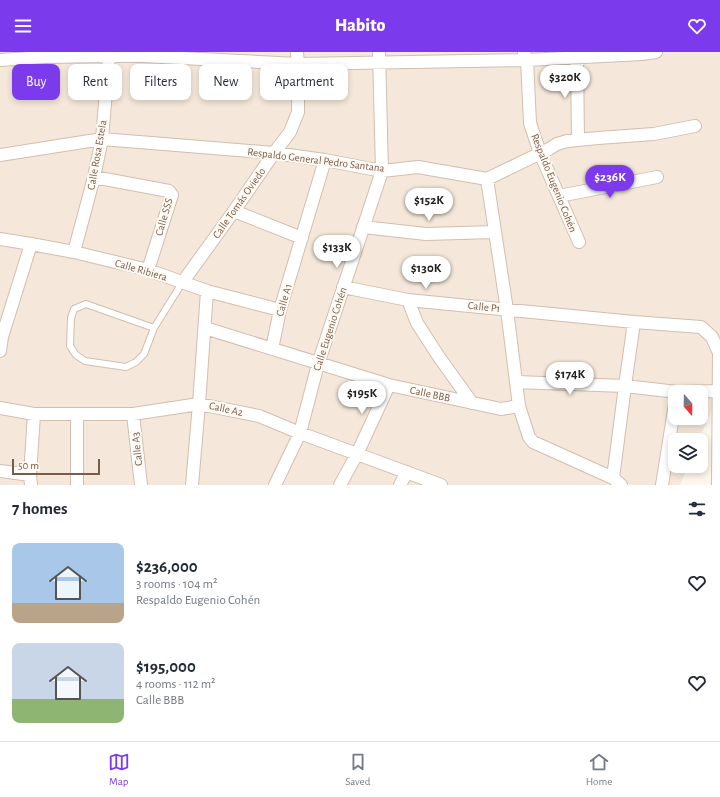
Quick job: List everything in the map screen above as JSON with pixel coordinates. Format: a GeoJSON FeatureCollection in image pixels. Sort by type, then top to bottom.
{"type":"FeatureCollection","features":[{"type":"Feature","properties":{"kind":"street"},"geometry":{"type":"LineString","coordinates":[[0,60],[44,55],[109,56],[142,54],[298,58],[379,58],[525,56],[577,57],[656,52]]}},
{"type":"Feature","properties":{"kind":"street","name":"Calle Rosa Estela"},"geometry":{"type":"LineString","coordinates":[[74,252],[94,178],[102,139],[109,56]]}},
{"type":"Feature","properties":{"kind":"street","name":"Respaldo Eugenio Cohén"},"geometry":{"type":"LineString","coordinates":[[525,56],[530,123],[540,153],[579,242]]}},
{"type":"Feature","properties":{"kind":"street"},"geometry":{"type":"LineString","coordinates":[[577,57],[578,140]]}},
{"type":"Feature","properties":{"kind":"street","name":"Calle Tomás Oviedo"},"geometry":{"type":"LineString","coordinates":[[182,283],[290,132],[298,112],[298,58]]}},
{"type":"Feature","properties":{"kind":"street","name":"Calle Eugenio Cohén"},"geometry":{"type":"LineString","coordinates":[[275,485],[300,433],[318,364],[382,171],[379,58]]}},
{"type":"Feature","properties":{"kind":"street"},"geometry":{"type":"LineString","coordinates":[[634,322],[625,386],[617,482],[533,442],[529,437],[519,406],[507,310],[487,179],[557,144],[567,141],[654,134],[695,126]]}},
{"type":"Feature","properties":{"kind":"street","name":"Respaldo General Pedro Santana"},"geometry":{"type":"LineString","coordinates":[[0,155],[102,139],[274,153],[325,160],[382,171],[418,167],[487,179]]}},
{"type":"Feature","properties":{"kind":"street","name":"Calle A1"},"geometry":{"type":"LineString","coordinates":[[272,349],[280,310],[325,160]]}},
{"type":"Feature","properties":{"kind":"street"},"geometry":{"type":"LineString","coordinates":[[559,196],[657,177]]}},
{"type":"Feature","properties":{"kind":"street","name":"Calle SSS"},"geometry":{"type":"LineString","coordinates":[[94,178],[169,191],[171,193],[172,195],[148,270]]}},
{"type":"Feature","properties":{"kind":"street"},"geometry":{"type":"LineString","coordinates":[[234,211],[302,238]]}},
{"type":"Feature","properties":{"kind":"street"},"geometry":{"type":"LineString","coordinates":[[363,227],[426,234],[494,232]]}},
{"type":"Feature","properties":{"kind":"street","name":"Calle Ribiera"},"geometry":{"type":"LineString","coordinates":[[0,239],[74,252],[148,270],[207,291],[280,310]]}},
{"type":"Feature","properties":{"kind":"street"},"geometry":{"type":"LineString","coordinates":[[0,351],[1,337],[31,244]]}},
{"type":"Feature","properties":{"kind":"street","name":"Calle P1"},"geometry":{"type":"LineString","coordinates":[[343,287],[408,300],[701,327],[712,337],[719,353],[718,485]]}},
{"type":"Feature","properties":{"kind":"street"},"geometry":{"type":"LineString","coordinates":[[192,485],[207,291]]}},
{"type":"Feature","properties":{"kind":"street"},"geometry":{"type":"LineString","coordinates":[[408,300],[417,323],[472,403]]}},
{"type":"Feature","properties":{"kind":"street","name":"Calle BBB"},"geometry":{"type":"LineString","coordinates":[[204,328],[389,385],[501,409],[519,406]]}},
{"type":"Feature","properties":{"kind":"street"},"geometry":{"type":"LineString","coordinates":[[516,382],[625,386],[668,391]]}},
{"type":"Feature","properties":{"kind":"street"},"geometry":{"type":"LineString","coordinates":[[340,485],[357,454],[389,385]]}},
{"type":"Feature","properties":{"kind":"street"},"geometry":{"type":"LineString","coordinates":[[708,391],[718,391]]}},
{"type":"Feature","properties":{"kind":"street","name":"Calle A2"},"geometry":{"type":"LineString","coordinates":[[0,408],[34,414],[133,414],[199,404],[259,416],[300,433],[442,485]]}},
{"type":"Feature","properties":{"kind":"street"},"geometry":{"type":"LineString","coordinates":[[0,471],[31,480],[34,414]]}},
{"type":"Feature","properties":{"kind":"street"},"geometry":{"type":"LineString","coordinates":[[77,485],[78,414]]}},
{"type":"Feature","properties":{"kind":"street","name":"Calle A3"},"geometry":{"type":"LineString","coordinates":[[133,414],[141,485]]}},
{"type":"Feature","properties":{"kind":"street"},"geometry":{"type":"LineString","coordinates":[[662,485],[672,425]]}},
{"type":"Feature","properties":{"kind":"street"},"geometry":{"type":"LineString","coordinates":[[400,485],[407,472]]}},
{"type":"Feature","properties":{"kind":"lane"},"geometry":{"type":"LineString","coordinates":[[154,328],[86,304],[74,309],[71,318],[70,346],[76,355],[85,361],[126,367],[136,362],[144,354],[154,328],[182,283]]}},
{"type":"Feature","properties":{"kind":"shaded area"},"geometry":{"type":"Polygon","coordinates":[[[0,52],[720,52],[720,390],[708,419],[708,385],[668,385],[668,425],[705,425],[702,433],[668,433],[668,473],[685,473],[680,485],[0,485],[0,52]]]}}]}
